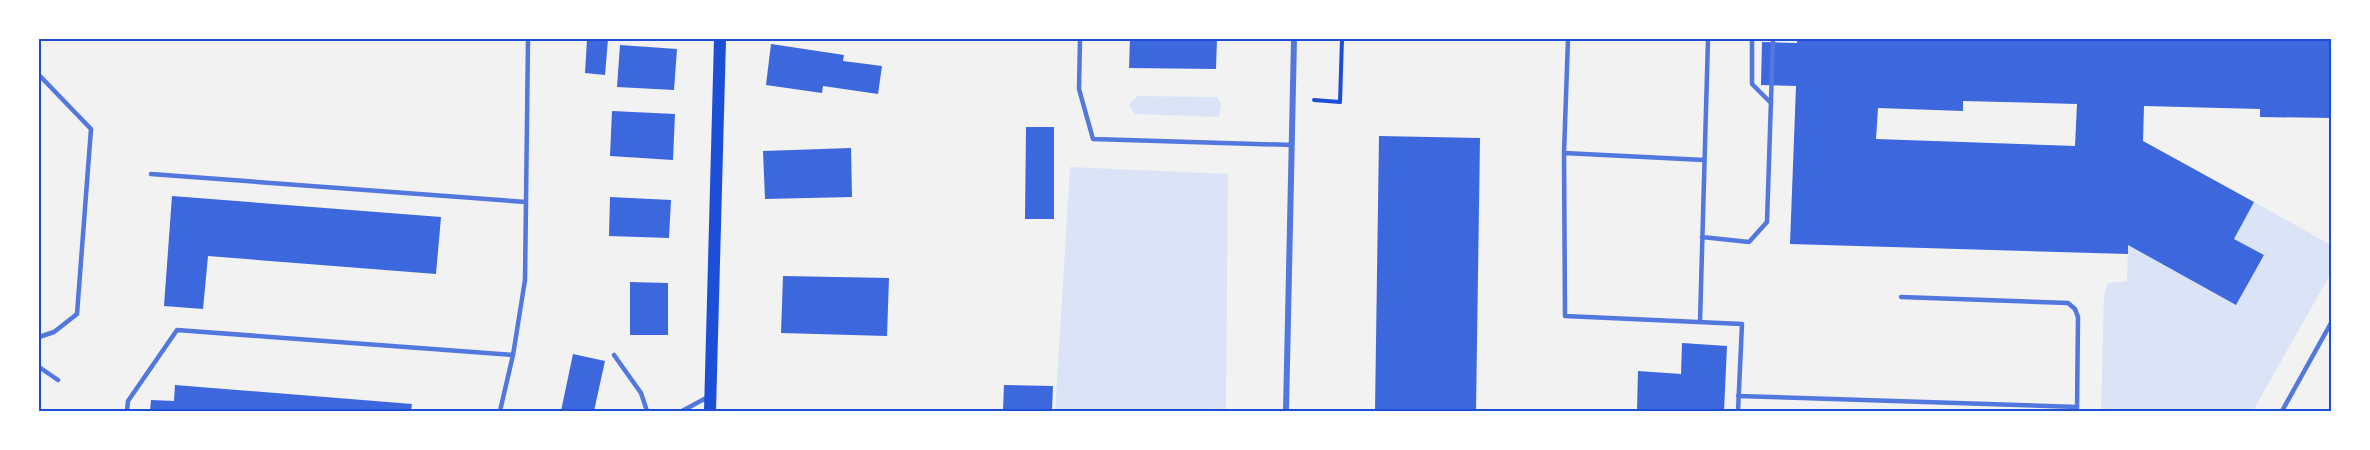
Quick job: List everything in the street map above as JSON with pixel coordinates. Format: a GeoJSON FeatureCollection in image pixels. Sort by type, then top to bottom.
{"type":"FeatureCollection","features":[{"type":"Feature","properties":{"kind":"main road"},"geometry":{"type":"LineString","coordinates":[[710,411],[720,39]]}},
{"type":"Feature","properties":{"kind":"street"},"geometry":{"type":"LineString","coordinates":[[1286,411],[1294,39]]}},
{"type":"Feature","properties":{"kind":"lane"},"geometry":{"type":"LineString","coordinates":[[500,411],[513,356],[525,280],[528,39]]}},
{"type":"Feature","properties":{"kind":"lane"},"geometry":{"type":"LineString","coordinates":[[1080,39],[1079,89],[1093,139],[1292,146]]}},
{"type":"Feature","properties":{"kind":"lane"},"geometry":{"type":"LineString","coordinates":[[1568,39],[1564,153],[1565,316],[1742,324],[1738,411]]}},
{"type":"Feature","properties":{"kind":"lane"},"geometry":{"type":"LineString","coordinates":[[1700,322],[1708,39]]}},
{"type":"Feature","properties":{"kind":"lane"},"geometry":{"type":"LineString","coordinates":[[1752,39],[1752,84],[1771,103]]}},
{"type":"Feature","properties":{"kind":"lane"},"geometry":{"type":"LineString","coordinates":[[1702,237],[1749,242],[1767,222],[1773,39]]}},
{"type":"Feature","properties":{"kind":"lane"},"geometry":{"type":"LineString","coordinates":[[39,75],[91,129],[77,314],[54,332],[39,337]]}},
{"type":"Feature","properties":{"kind":"lane"},"geometry":{"type":"LineString","coordinates":[[1564,153],[1704,160]]}},
{"type":"Feature","properties":{"kind":"lane"},"geometry":{"type":"LineString","coordinates":[[151,174],[526,202]]}},
{"type":"Feature","properties":{"kind":"lane"},"geometry":{"type":"LineString","coordinates":[[1738,396],[2077,409],[2079,317],[2068,303],[1901,297]]}},
{"type":"Feature","properties":{"kind":"lane"},"geometry":{"type":"LineString","coordinates":[[2282,411],[2331,323]]}},
{"type":"Feature","properties":{"kind":"lane"},"geometry":{"type":"LineString","coordinates":[[127,411],[128,400],[177,330],[513,356]]}},
{"type":"Feature","properties":{"kind":"lane"},"geometry":{"type":"LineString","coordinates":[[614,355],[641,393],[648,411]]}},
{"type":"Feature","properties":{"kind":"lane"},"geometry":{"type":"LineString","coordinates":[[39,367],[58,380]]}},
{"type":"Feature","properties":{"kind":"lane"},"geometry":{"type":"LineString","coordinates":[[682,411],[710,396]]}},
{"type":"Feature","properties":{"kind":"path"},"geometry":{"type":"LineString","coordinates":[[1293,99],[1340,102],[1342,39]]}},
{"type":"Feature","properties":{"kind":"shaded area"},"geometry":{"type":"Polygon","coordinates":[[[1137,96],[1217,97],[1221,104],[1219,117],[1135,114],[1129,105],[1137,96]]]}},
{"type":"Feature","properties":{"kind":"shaded area"},"geometry":{"type":"Polygon","coordinates":[[[1070,167],[1228,174],[1226,411],[1055,411],[1070,167]]]}},
{"type":"Feature","properties":{"kind":"shaded area"},"geometry":{"type":"Polygon","coordinates":[[[2254,202],[2331,245],[2331,273],[2253,411],[2101,411],[2104,295],[2108,283],[2127,281],[2128,245],[2236,305],[2264,255],[2234,239],[2254,202]]]}},
{"type":"Feature","properties":{"kind":"building"},"geometry":{"type":"Polygon","coordinates":[[[587,39],[608,39],[605,75],[585,73],[587,39]]]}},
{"type":"Feature","properties":{"kind":"building"},"geometry":{"type":"Polygon","coordinates":[[[1130,39],[1217,39],[1216,69],[1129,68],[1130,39]]]}},
{"type":"Feature","properties":{"kind":"building"},"geometry":{"type":"Polygon","coordinates":[[[1797,39],[2331,39],[2331,118],[2260,117],[2260,109],[2144,106],[2143,141],[2254,202],[2234,239],[2264,255],[2236,305],[2128,245],[2128,254],[1790,244],[1796,86],[1761,85],[1762,42],[1797,43],[1797,39]],[[1963,101],[1963,111],[1878,108],[1876,139],[2075,146],[2077,104],[1963,101]]]}},
{"type":"Feature","properties":{"kind":"building"},"geometry":{"type":"Polygon","coordinates":[[[771,44],[844,55],[843,61],[882,66],[878,94],[823,86],[822,93],[766,85],[771,44]]]}},
{"type":"Feature","properties":{"kind":"building"},"geometry":{"type":"Polygon","coordinates":[[[620,45],[677,49],[674,90],[617,87],[620,45]]]}},
{"type":"Feature","properties":{"kind":"building"},"geometry":{"type":"Polygon","coordinates":[[[612,111],[675,114],[673,160],[610,156],[612,111]]]}},
{"type":"Feature","properties":{"kind":"building"},"geometry":{"type":"Polygon","coordinates":[[[1026,127],[1054,127],[1054,219],[1025,219],[1026,127]]]}},
{"type":"Feature","properties":{"kind":"building"},"geometry":{"type":"Polygon","coordinates":[[[1379,136],[1480,138],[1476,411],[1375,411],[1379,136]]]}},
{"type":"Feature","properties":{"kind":"building"},"geometry":{"type":"Polygon","coordinates":[[[851,148],[852,197],[765,199],[763,151],[851,148]]]}},
{"type":"Feature","properties":{"kind":"building"},"geometry":{"type":"Polygon","coordinates":[[[172,196],[441,217],[436,274],[208,256],[203,309],[164,306],[172,196]]]}},
{"type":"Feature","properties":{"kind":"building"},"geometry":{"type":"Polygon","coordinates":[[[610,197],[671,200],[669,238],[609,236],[610,197]]]}},
{"type":"Feature","properties":{"kind":"building"},"geometry":{"type":"Polygon","coordinates":[[[783,276],[889,278],[887,336],[781,333],[783,276]]]}},
{"type":"Feature","properties":{"kind":"building"},"geometry":{"type":"Polygon","coordinates":[[[630,282],[668,283],[668,335],[630,335],[630,282]]]}},
{"type":"Feature","properties":{"kind":"building"},"geometry":{"type":"Polygon","coordinates":[[[1682,343],[1727,346],[1724,411],[1637,411],[1638,371],[1681,374],[1682,343]]]}},
{"type":"Feature","properties":{"kind":"building"},"geometry":{"type":"Polygon","coordinates":[[[573,354],[605,361],[594,411],[561,411],[573,354]]]}},
{"type":"Feature","properties":{"kind":"building"},"geometry":{"type":"Polygon","coordinates":[[[175,385],[412,404],[411,411],[150,411],[151,400],[174,401],[175,385]]]}},
{"type":"Feature","properties":{"kind":"building"},"geometry":{"type":"Polygon","coordinates":[[[1004,385],[1053,386],[1052,411],[1003,411],[1004,385]]]}}]}
